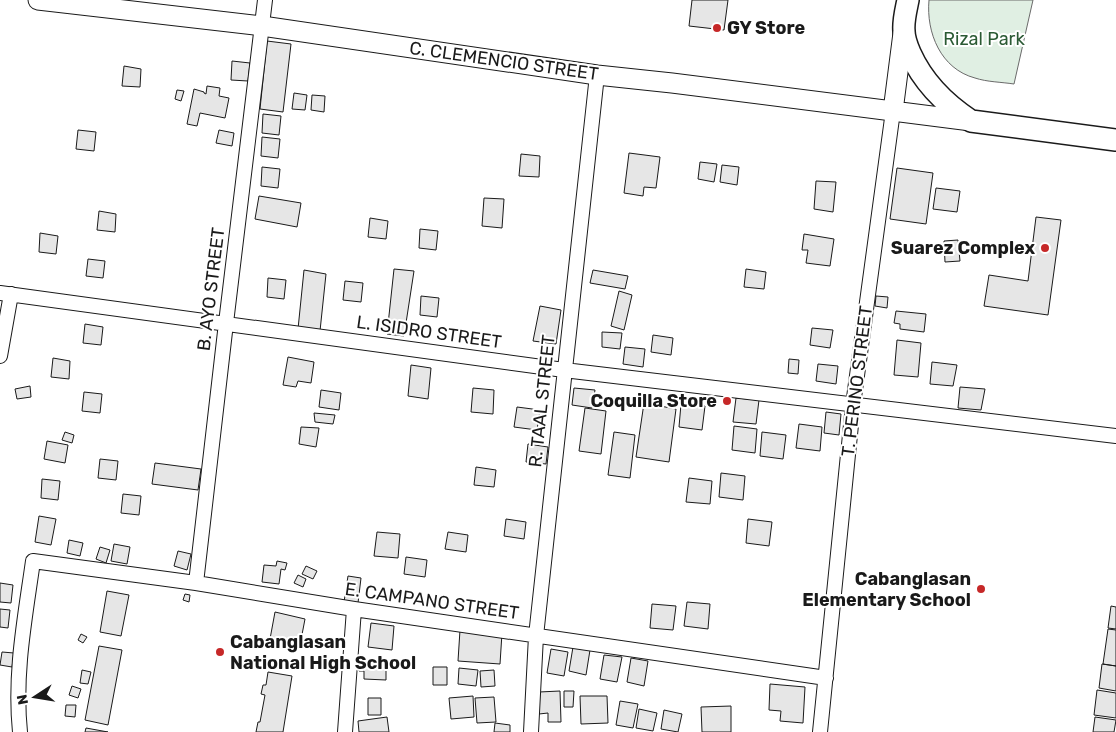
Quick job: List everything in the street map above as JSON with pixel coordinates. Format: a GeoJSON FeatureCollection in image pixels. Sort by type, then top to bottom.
{"type":"FeatureCollection","features":[{"type":"Feature","properties":{"kind":"main road"},"geometry":{"type":"LineString","coordinates":[[908,0],[904,31],[906,44],[912,58],[937,94],[971,121],[1116,140]]}},
{"type":"Feature","properties":{"kind":"street","name":"C. CLEMENCIO STREET"},"geometry":{"type":"LineString","coordinates":[[38,0],[262,26],[597,75],[971,121]]}},
{"type":"Feature","properties":{"kind":"street","name":"B. AYO STREET"},"geometry":{"type":"LineString","coordinates":[[196,583],[265,0]]}},
{"type":"Feature","properties":{"kind":"street","name":"T. PERINO STREET"},"geometry":{"type":"LineString","coordinates":[[820,732],[853,405],[904,31]]}},
{"type":"Feature","properties":{"kind":"street","name":"R. TAAL STREET"},"geometry":{"type":"LineString","coordinates":[[531,732],[536,636],[597,75]]}},
{"type":"Feature","properties":{"kind":"street","name":"L. ISIDRO STREET"},"geometry":{"type":"LineString","coordinates":[[6,294],[564,370],[1116,436]]}},
{"type":"Feature","properties":{"kind":"street"},"geometry":{"type":"LineString","coordinates":[[0,356],[6,294]]}},
{"type":"Feature","properties":{"kind":"street","name":"E. CAMPANO STREET"},"geometry":{"type":"LineString","coordinates":[[20,732],[18,715],[20,651],[33,561],[196,583],[354,609],[826,678]]}},
{"type":"Feature","properties":{"kind":"street"},"geometry":{"type":"LineString","coordinates":[[345,732],[354,609]]}},
{"type":"Feature","properties":{"kind":"green space","name":"Rizal Park"},"geometry":{"type":"Polygon","coordinates":[[[929,0],[1033,0],[1014,84],[980,79],[953,67],[938,48],[933,37],[930,25],[929,0]]]}},
{"type":"Feature","properties":{"kind":"building"},"geometry":{"type":"Polygon","coordinates":[[[692,0],[728,0],[724,30],[689,26],[692,0]]]}},
{"type":"Feature","properties":{"kind":"building"},"geometry":{"type":"Polygon","coordinates":[[[267,41],[291,44],[283,112],[260,109],[267,41]]]}},
{"type":"Feature","properties":{"kind":"building"},"geometry":{"type":"Polygon","coordinates":[[[232,61],[250,63],[248,81],[231,80],[232,61]]]}},
{"type":"Feature","properties":{"kind":"building"},"geometry":{"type":"Polygon","coordinates":[[[124,66],[141,69],[140,87],[122,86],[124,66]]]}},
{"type":"Feature","properties":{"kind":"building"},"geometry":{"type":"Polygon","coordinates":[[[207,86],[220,88],[219,96],[229,98],[225,118],[200,113],[197,126],[187,124],[194,89],[206,94],[207,86]]]}},
{"type":"Feature","properties":{"kind":"building"},"geometry":{"type":"Polygon","coordinates":[[[177,90],[184,91],[181,101],[175,99],[177,90]]]}},
{"type":"Feature","properties":{"kind":"building"},"geometry":{"type":"Polygon","coordinates":[[[294,93],[307,95],[305,110],[292,109],[294,93]]]}},
{"type":"Feature","properties":{"kind":"building"},"geometry":{"type":"Polygon","coordinates":[[[312,95],[325,96],[324,112],[311,110],[312,95]]]}},
{"type":"Feature","properties":{"kind":"building"},"geometry":{"type":"Polygon","coordinates":[[[263,114],[281,116],[279,135],[262,133],[263,114]]]}},
{"type":"Feature","properties":{"kind":"building"},"geometry":{"type":"Polygon","coordinates":[[[78,130],[96,132],[94,151],[76,149],[78,130]]]}},
{"type":"Feature","properties":{"kind":"building"},"geometry":{"type":"Polygon","coordinates":[[[219,130],[234,133],[232,146],[216,143],[219,130]]]}},
{"type":"Feature","properties":{"kind":"building"},"geometry":{"type":"Polygon","coordinates":[[[262,137],[280,139],[278,158],[261,156],[262,137]]]}},
{"type":"Feature","properties":{"kind":"building"},"geometry":{"type":"Polygon","coordinates":[[[629,153],[660,157],[656,188],[644,187],[643,196],[624,193],[629,153]]]}},
{"type":"Feature","properties":{"kind":"building"},"geometry":{"type":"Polygon","coordinates":[[[521,154],[540,156],[539,177],[519,176],[521,154]]]}},
{"type":"Feature","properties":{"kind":"building"},"geometry":{"type":"Polygon","coordinates":[[[700,162],[717,164],[714,182],[698,179],[700,162]]]}},
{"type":"Feature","properties":{"kind":"building"},"geometry":{"type":"Polygon","coordinates":[[[722,165],[739,167],[737,185],[720,182],[722,165]]]}},
{"type":"Feature","properties":{"kind":"building"},"geometry":{"type":"Polygon","coordinates":[[[262,167],[280,169],[278,188],[261,186],[262,167]]]}},
{"type":"Feature","properties":{"kind":"building"},"geometry":{"type":"Polygon","coordinates":[[[897,168],[933,173],[926,224],[890,219],[897,168]]]}},
{"type":"Feature","properties":{"kind":"building"},"geometry":{"type":"Polygon","coordinates":[[[816,181],[836,182],[833,212],[814,209],[816,181]]]}},
{"type":"Feature","properties":{"kind":"building"},"geometry":{"type":"Polygon","coordinates":[[[936,188],[960,191],[957,212],[933,209],[936,188]]]}},
{"type":"Feature","properties":{"kind":"building"},"geometry":{"type":"Polygon","coordinates":[[[259,196],[301,203],[297,227],[255,219],[259,196]]]}},
{"type":"Feature","properties":{"kind":"building"},"geometry":{"type":"Polygon","coordinates":[[[484,198],[504,199],[502,228],[482,226],[484,198]]]}},
{"type":"Feature","properties":{"kind":"building"},"geometry":{"type":"Polygon","coordinates":[[[99,211],[116,214],[115,232],[97,230],[99,211]]]}},
{"type":"Feature","properties":{"kind":"building","name":"Suarez Complex"},"geometry":{"type":"Polygon","coordinates":[[[1036,217],[1061,220],[1048,315],[984,306],[989,275],[1028,281],[1036,217]]]}},
{"type":"Feature","properties":{"kind":"building"},"geometry":{"type":"Polygon","coordinates":[[[370,218],[388,221],[386,239],[368,237],[370,218]]]}},
{"type":"Feature","properties":{"kind":"building"},"geometry":{"type":"Polygon","coordinates":[[[420,229],[438,231],[436,250],[419,248],[420,229]]]}},
{"type":"Feature","properties":{"kind":"building"},"geometry":{"type":"Polygon","coordinates":[[[40,233],[58,236],[56,254],[39,252],[40,233]]]}},
{"type":"Feature","properties":{"kind":"building"},"geometry":{"type":"Polygon","coordinates":[[[804,234],[834,239],[830,266],[806,263],[808,250],[802,250],[804,234]]]}},
{"type":"Feature","properties":{"kind":"building"},"geometry":{"type":"Polygon","coordinates":[[[958,240],[960,261],[945,262],[944,241],[958,240]]]}},
{"type":"Feature","properties":{"kind":"building"},"geometry":{"type":"Polygon","coordinates":[[[88,259],[105,261],[103,278],[86,276],[88,259]]]}},
{"type":"Feature","properties":{"kind":"building"},"geometry":{"type":"Polygon","coordinates":[[[394,269],[414,271],[404,336],[387,334],[394,269]]]}},
{"type":"Feature","properties":{"kind":"building"},"geometry":{"type":"Polygon","coordinates":[[[746,269],[766,272],[764,289],[744,287],[746,269]]]}},
{"type":"Feature","properties":{"kind":"building"},"geometry":{"type":"Polygon","coordinates":[[[304,270],[326,274],[320,331],[298,329],[304,270]]]}},
{"type":"Feature","properties":{"kind":"building"},"geometry":{"type":"Polygon","coordinates":[[[593,270],[628,276],[625,289],[590,283],[593,270]]]}},
{"type":"Feature","properties":{"kind":"building"},"geometry":{"type":"Polygon","coordinates":[[[268,278],[286,280],[284,299],[267,297],[268,278]]]}},
{"type":"Feature","properties":{"kind":"building"},"geometry":{"type":"Polygon","coordinates":[[[345,281],[363,283],[361,302],[343,300],[345,281]]]}},
{"type":"Feature","properties":{"kind":"building"},"geometry":{"type":"Polygon","coordinates":[[[619,291],[632,295],[624,330],[611,326],[619,291]]]}},
{"type":"Feature","properties":{"kind":"building"},"geometry":{"type":"Polygon","coordinates":[[[421,296],[439,298],[437,317],[420,315],[421,296]]]}},
{"type":"Feature","properties":{"kind":"building"},"geometry":{"type":"Polygon","coordinates":[[[876,296],[888,297],[887,308],[875,306],[876,296]]]}},
{"type":"Feature","properties":{"kind":"building"},"geometry":{"type":"Polygon","coordinates":[[[540,306],[561,310],[556,344],[533,341],[540,306]]]}},
{"type":"Feature","properties":{"kind":"building"},"geometry":{"type":"Polygon","coordinates":[[[896,311],[926,314],[924,332],[900,329],[900,324],[894,323],[896,311]]]}},
{"type":"Feature","properties":{"kind":"building"},"geometry":{"type":"Polygon","coordinates":[[[85,324],[103,327],[101,345],[83,343],[85,324]]]}},
{"type":"Feature","properties":{"kind":"building"},"geometry":{"type":"Polygon","coordinates":[[[812,328],[833,330],[830,348],[810,345],[812,328]]]}},
{"type":"Feature","properties":{"kind":"building"},"geometry":{"type":"Polygon","coordinates":[[[602,332],[622,333],[620,349],[602,347],[602,332]]]}},
{"type":"Feature","properties":{"kind":"building"},"geometry":{"type":"Polygon","coordinates":[[[653,335],[673,338],[671,355],[651,352],[653,335]]]}},
{"type":"Feature","properties":{"kind":"building"},"geometry":{"type":"Polygon","coordinates":[[[897,340],[921,343],[918,377],[894,375],[897,340]]]}},
{"type":"Feature","properties":{"kind":"building"},"geometry":{"type":"Polygon","coordinates":[[[625,347],[645,349],[643,367],[623,364],[625,347]]]}},
{"type":"Feature","properties":{"kind":"building"},"geometry":{"type":"Polygon","coordinates":[[[288,357],[314,362],[311,383],[298,381],[296,387],[283,385],[288,357]]]}},
{"type":"Feature","properties":{"kind":"building"},"geometry":{"type":"Polygon","coordinates":[[[53,358],[70,361],[69,379],[51,377],[53,358]]]}},
{"type":"Feature","properties":{"kind":"building"},"geometry":{"type":"Polygon","coordinates":[[[789,359],[799,360],[798,374],[788,373],[789,359]]]}},
{"type":"Feature","properties":{"kind":"building"},"geometry":{"type":"Polygon","coordinates":[[[932,362],[957,365],[953,386],[930,384],[932,362]]]}},
{"type":"Feature","properties":{"kind":"building"},"geometry":{"type":"Polygon","coordinates":[[[818,364],[838,366],[836,384],[816,381],[818,364]]]}},
{"type":"Feature","properties":{"kind":"building"},"geometry":{"type":"Polygon","coordinates":[[[411,365],[431,368],[428,399],[408,396],[411,365]]]}},
{"type":"Feature","properties":{"kind":"building"},"geometry":{"type":"Polygon","coordinates":[[[30,386],[31,397],[17,399],[15,389],[30,386]]]}},
{"type":"Feature","properties":{"kind":"building"},"geometry":{"type":"Polygon","coordinates":[[[960,387],[985,389],[981,410],[958,408],[960,387]]]}},
{"type":"Feature","properties":{"kind":"building"},"geometry":{"type":"Polygon","coordinates":[[[473,388],[494,390],[493,414],[471,412],[473,388]]]}},
{"type":"Feature","properties":{"kind":"building"},"geometry":{"type":"Polygon","coordinates":[[[574,388],[595,390],[592,408],[572,405],[574,388]]]}},
{"type":"Feature","properties":{"kind":"building"},"geometry":{"type":"Polygon","coordinates":[[[321,390],[341,393],[339,410],[319,407],[321,390]]]}},
{"type":"Feature","properties":{"kind":"building"},"geometry":{"type":"Polygon","coordinates":[[[84,392],[102,394],[100,413],[82,411],[84,392]]]}},
{"type":"Feature","properties":{"kind":"building"},"geometry":{"type":"Polygon","coordinates":[[[736,398],[759,400],[756,424],[733,422],[736,398]]]}},
{"type":"Feature","properties":{"kind":"building"},"geometry":{"type":"Polygon","coordinates":[[[644,403],[676,409],[669,462],[636,457],[644,403]]]}},
{"type":"Feature","properties":{"kind":"building"},"geometry":{"type":"Polygon","coordinates":[[[681,404],[705,406],[702,430],[679,427],[681,404]]]}},
{"type":"Feature","properties":{"kind":"building"},"geometry":{"type":"Polygon","coordinates":[[[517,407],[540,410],[537,430],[514,427],[517,407]]]}},
{"type":"Feature","properties":{"kind":"building"},"geometry":{"type":"Polygon","coordinates":[[[585,408],[606,411],[601,454],[579,451],[585,408]]]}},
{"type":"Feature","properties":{"kind":"building"},"geometry":{"type":"Polygon","coordinates":[[[826,412],[841,414],[839,435],[824,433],[826,412]]]}},
{"type":"Feature","properties":{"kind":"building"},"geometry":{"type":"Polygon","coordinates":[[[314,413],[335,415],[333,424],[315,422],[314,413]]]}},
{"type":"Feature","properties":{"kind":"building"},"geometry":{"type":"Polygon","coordinates":[[[799,424],[822,427],[820,451],[796,448],[799,424]]]}},
{"type":"Feature","properties":{"kind":"building"},"geometry":{"type":"Polygon","coordinates":[[[734,426],[757,429],[755,453],[732,450],[734,426]]]}},
{"type":"Feature","properties":{"kind":"building"},"geometry":{"type":"Polygon","coordinates":[[[301,427],[319,428],[316,447],[299,444],[301,427]]]}},
{"type":"Feature","properties":{"kind":"building"},"geometry":{"type":"Polygon","coordinates":[[[65,432],[74,435],[72,443],[62,440],[65,432]]]}},
{"type":"Feature","properties":{"kind":"building"},"geometry":{"type":"Polygon","coordinates":[[[614,432],[635,435],[630,478],[608,475],[614,432]]]}},
{"type":"Feature","properties":{"kind":"building"},"geometry":{"type":"Polygon","coordinates":[[[762,432],[786,435],[783,459],[760,456],[762,432]]]}},
{"type":"Feature","properties":{"kind":"building"},"geometry":{"type":"Polygon","coordinates":[[[47,441],[68,445],[65,463],[44,459],[47,441]]]}},
{"type":"Feature","properties":{"kind":"building"},"geometry":{"type":"Polygon","coordinates":[[[528,444],[548,447],[546,464],[526,462],[528,444]]]}},
{"type":"Feature","properties":{"kind":"building"},"geometry":{"type":"Polygon","coordinates":[[[100,459],[118,461],[116,480],[98,478],[100,459]]]}},
{"type":"Feature","properties":{"kind":"building"},"geometry":{"type":"Polygon","coordinates":[[[155,463],[201,469],[198,490],[152,484],[155,463]]]}},
{"type":"Feature","properties":{"kind":"building"},"geometry":{"type":"Polygon","coordinates":[[[476,467],[496,470],[494,487],[474,485],[476,467]]]}},
{"type":"Feature","properties":{"kind":"building"},"geometry":{"type":"Polygon","coordinates":[[[721,473],[745,476],[743,500],[719,497],[721,473]]]}},
{"type":"Feature","properties":{"kind":"building"},"geometry":{"type":"Polygon","coordinates":[[[689,478],[712,481],[710,504],[686,502],[689,478]]]}},
{"type":"Feature","properties":{"kind":"building"},"geometry":{"type":"Polygon","coordinates":[[[42,479],[60,481],[58,500],[41,498],[42,479]]]}},
{"type":"Feature","properties":{"kind":"building"},"geometry":{"type":"Polygon","coordinates":[[[123,494],[141,496],[139,515],[121,513],[123,494]]]}},
{"type":"Feature","properties":{"kind":"building"},"geometry":{"type":"Polygon","coordinates":[[[39,516],[56,519],[51,545],[35,542],[39,516]]]}},
{"type":"Feature","properties":{"kind":"building"},"geometry":{"type":"Polygon","coordinates":[[[506,519],[526,522],[524,539],[504,536],[506,519]]]}},
{"type":"Feature","properties":{"kind":"building"},"geometry":{"type":"Polygon","coordinates":[[[748,519],[772,522],[769,546],[746,543],[748,519]]]}},
{"type":"Feature","properties":{"kind":"building"},"geometry":{"type":"Polygon","coordinates":[[[377,532],[400,534],[398,558],[374,556],[377,532]]]}},
{"type":"Feature","properties":{"kind":"building"},"geometry":{"type":"Polygon","coordinates":[[[448,532],[468,535],[466,552],[445,549],[448,532]]]}},
{"type":"Feature","properties":{"kind":"building"},"geometry":{"type":"Polygon","coordinates":[[[69,540],[83,543],[80,556],[67,553],[69,540]]]}},
{"type":"Feature","properties":{"kind":"building"},"geometry":{"type":"Polygon","coordinates":[[[114,544],[130,547],[127,564],[111,561],[114,544]]]}},
{"type":"Feature","properties":{"kind":"building"},"geometry":{"type":"Polygon","coordinates":[[[100,547],[110,550],[106,563],[96,559],[100,547]]]}},
{"type":"Feature","properties":{"kind":"building"},"geometry":{"type":"Polygon","coordinates":[[[178,551],[191,554],[187,570],[174,566],[178,551]]]}},
{"type":"Feature","properties":{"kind":"building"},"geometry":{"type":"Polygon","coordinates":[[[406,557],[427,560],[425,577],[404,574],[406,557]]]}},
{"type":"Feature","properties":{"kind":"building"},"geometry":{"type":"Polygon","coordinates":[[[277,561],[287,563],[285,570],[281,569],[279,584],[262,582],[264,565],[276,566],[277,561]]]}},
{"type":"Feature","properties":{"kind":"building"},"geometry":{"type":"Polygon","coordinates":[[[306,566],[317,571],[313,579],[302,574],[306,566]]]}},
{"type":"Feature","properties":{"kind":"building"},"geometry":{"type":"Polygon","coordinates":[[[298,575],[306,579],[303,587],[294,583],[298,575]]]}},
{"type":"Feature","properties":{"kind":"building"},"geometry":{"type":"Polygon","coordinates":[[[348,576],[361,578],[358,603],[344,602],[348,576]]]}},
{"type":"Feature","properties":{"kind":"building"},"geometry":{"type":"Polygon","coordinates":[[[0,583],[13,585],[11,603],[0,602],[0,583]]]}},
{"type":"Feature","properties":{"kind":"building"},"geometry":{"type":"Polygon","coordinates":[[[107,591],[129,595],[121,636],[100,632],[107,591]]]}},
{"type":"Feature","properties":{"kind":"building"},"geometry":{"type":"Polygon","coordinates":[[[185,594],[190,595],[189,602],[183,600],[185,594]]]}},
{"type":"Feature","properties":{"kind":"building"},"geometry":{"type":"Polygon","coordinates":[[[687,602],[710,604],[708,629],[684,626],[687,602]]]}},
{"type":"Feature","properties":{"kind":"building"},"geometry":{"type":"Polygon","coordinates":[[[652,604],[676,606],[673,630],[650,628],[652,604]]]}},
{"type":"Feature","properties":{"kind":"building"},"geometry":{"type":"Polygon","coordinates":[[[1111,606],[1116,607],[1116,629],[1108,628],[1111,606]]]}},
{"type":"Feature","properties":{"kind":"building"},"geometry":{"type":"Polygon","coordinates":[[[0,609],[10,610],[8,628],[0,627],[0,609]]]}},
{"type":"Feature","properties":{"kind":"building"},"geometry":{"type":"Polygon","coordinates":[[[275,612],[305,619],[300,645],[270,639],[275,612]]]}},
{"type":"Feature","properties":{"kind":"building"},"geometry":{"type":"Polygon","coordinates":[[[371,623],[394,626],[392,650],[368,647],[371,623]]]}},
{"type":"Feature","properties":{"kind":"building"},"geometry":{"type":"Polygon","coordinates":[[[1108,629],[1116,630],[1116,666],[1103,664],[1108,629]]]}},
{"type":"Feature","properties":{"kind":"building"},"geometry":{"type":"Polygon","coordinates":[[[460,630],[502,633],[500,664],[458,661],[460,630]]]}},
{"type":"Feature","properties":{"kind":"building"},"geometry":{"type":"Polygon","coordinates":[[[81,634],[87,637],[83,643],[78,640],[81,634]]]}},
{"type":"Feature","properties":{"kind":"building"},"geometry":{"type":"Polygon","coordinates":[[[99,646],[122,650],[108,725],[85,720],[99,646]]]}},
{"type":"Feature","properties":{"kind":"building"},"geometry":{"type":"Polygon","coordinates":[[[573,647],[590,650],[586,675],[569,671],[573,647]]]}},
{"type":"Feature","properties":{"kind":"building"},"geometry":{"type":"Polygon","coordinates":[[[551,649],[568,652],[564,676],[547,673],[551,649]]]}},
{"type":"Feature","properties":{"kind":"building"},"geometry":{"type":"Polygon","coordinates":[[[2,652],[14,653],[12,667],[0,665],[2,652]]]}},
{"type":"Feature","properties":{"kind":"building"},"geometry":{"type":"Polygon","coordinates":[[[604,655],[622,657],[617,682],[600,679],[604,655]]]}},
{"type":"Feature","properties":{"kind":"building"},"geometry":{"type":"Polygon","coordinates":[[[631,658],[648,661],[644,686],[627,682],[631,658]]]}},
{"type":"Feature","properties":{"kind":"building"},"geometry":{"type":"Polygon","coordinates":[[[359,660],[386,660],[386,680],[364,679],[364,671],[359,671],[359,660]]]}},
{"type":"Feature","properties":{"kind":"building"},"geometry":{"type":"Polygon","coordinates":[[[1102,664],[1116,666],[1116,691],[1099,688],[1102,664]]]}},
{"type":"Feature","properties":{"kind":"building"},"geometry":{"type":"Polygon","coordinates":[[[433,667],[447,667],[447,685],[433,685],[433,667]]]}},
{"type":"Feature","properties":{"kind":"building"},"geometry":{"type":"Polygon","coordinates":[[[459,668],[478,670],[476,686],[458,684],[459,668]]]}},
{"type":"Feature","properties":{"kind":"building"},"geometry":{"type":"Polygon","coordinates":[[[82,670],[91,672],[88,684],[80,683],[82,670]]]}},
{"type":"Feature","properties":{"kind":"building"},"geometry":{"type":"Polygon","coordinates":[[[494,670],[495,686],[481,687],[480,671],[494,670]]]}},
{"type":"Feature","properties":{"kind":"building"},"geometry":{"type":"Polygon","coordinates":[[[268,672],[292,676],[283,732],[256,732],[258,722],[260,722],[265,695],[261,694],[263,685],[266,685],[268,672]]]}},
{"type":"Feature","properties":{"kind":"building"},"geometry":{"type":"Polygon","coordinates":[[[770,684],[805,687],[803,723],[780,721],[781,711],[769,710],[770,684]]]}},
{"type":"Feature","properties":{"kind":"building"},"geometry":{"type":"Polygon","coordinates":[[[72,686],[81,689],[78,698],[69,695],[72,686]]]}},
{"type":"Feature","properties":{"kind":"building"},"geometry":{"type":"Polygon","coordinates":[[[1097,690],[1116,693],[1116,718],[1094,715],[1097,690]]]}},
{"type":"Feature","properties":{"kind":"building"},"geometry":{"type":"Polygon","coordinates":[[[560,691],[561,722],[548,722],[548,713],[539,714],[539,692],[560,691]]]}},
{"type":"Feature","properties":{"kind":"building"},"geometry":{"type":"Polygon","coordinates":[[[564,691],[574,691],[573,707],[564,707],[564,691]]]}},
{"type":"Feature","properties":{"kind":"building"},"geometry":{"type":"Polygon","coordinates":[[[473,696],[474,717],[451,719],[449,698],[473,696]]]}},
{"type":"Feature","properties":{"kind":"building"},"geometry":{"type":"Polygon","coordinates":[[[580,696],[607,696],[608,723],[581,724],[580,696]]]}},
{"type":"Feature","properties":{"kind":"building"},"geometry":{"type":"Polygon","coordinates":[[[494,697],[496,722],[477,723],[475,698],[494,697]]]}},
{"type":"Feature","properties":{"kind":"building"},"geometry":{"type":"Polygon","coordinates":[[[368,698],[381,698],[381,715],[368,715],[368,698]]]}},
{"type":"Feature","properties":{"kind":"building"},"geometry":{"type":"Polygon","coordinates":[[[620,701],[638,704],[633,728],[616,725],[620,701]]]}},
{"type":"Feature","properties":{"kind":"building"},"geometry":{"type":"Polygon","coordinates":[[[66,705],[76,705],[75,717],[65,716],[66,705]]]}},
{"type":"Feature","properties":{"kind":"building"},"geometry":{"type":"Polygon","coordinates":[[[731,706],[731,732],[702,732],[701,707],[731,706]]]}},
{"type":"Feature","properties":{"kind":"building"},"geometry":{"type":"Polygon","coordinates":[[[639,709],[657,713],[653,731],[636,728],[639,709]]]}},
{"type":"Feature","properties":{"kind":"building"},"geometry":{"type":"Polygon","coordinates":[[[664,710],[682,714],[678,732],[661,729],[664,710]]]}},
{"type":"Feature","properties":{"kind":"building"},"geometry":{"type":"Polygon","coordinates":[[[387,717],[389,732],[359,732],[358,721],[387,717]]]}},
{"type":"Feature","properties":{"kind":"building"},"geometry":{"type":"Polygon","coordinates":[[[1095,717],[1116,720],[1114,732],[1093,732],[1095,717]]]}},
{"type":"Feature","properties":{"kind":"building"},"geometry":{"type":"Polygon","coordinates":[[[495,723],[510,725],[510,732],[494,732],[495,723]]]}},
{"type":"Feature","properties":{"kind":"building"},"geometry":{"type":"Polygon","coordinates":[[[86,728],[108,732],[85,732],[86,728]]]}},
{"type":"Feature","properties":{"kind":"place","name":"GY Store"},"geometry":{"type":"Point","coordinates":[717,28]}},
{"type":"Feature","properties":{"kind":"place","name":"Suarez Complex"},"geometry":{"type":"Point","coordinates":[1045,248]}},
{"type":"Feature","properties":{"kind":"place","name":"Coquilla Store"},"geometry":{"type":"Point","coordinates":[727,401]}},
{"type":"Feature","properties":{"kind":"place","name":"Cabanglasan Elementary School"},"geometry":{"type":"Point","coordinates":[981,589]}},
{"type":"Feature","properties":{"kind":"place","name":"Cabanglasan National High School"},"geometry":{"type":"Point","coordinates":[220,652]}}]}
